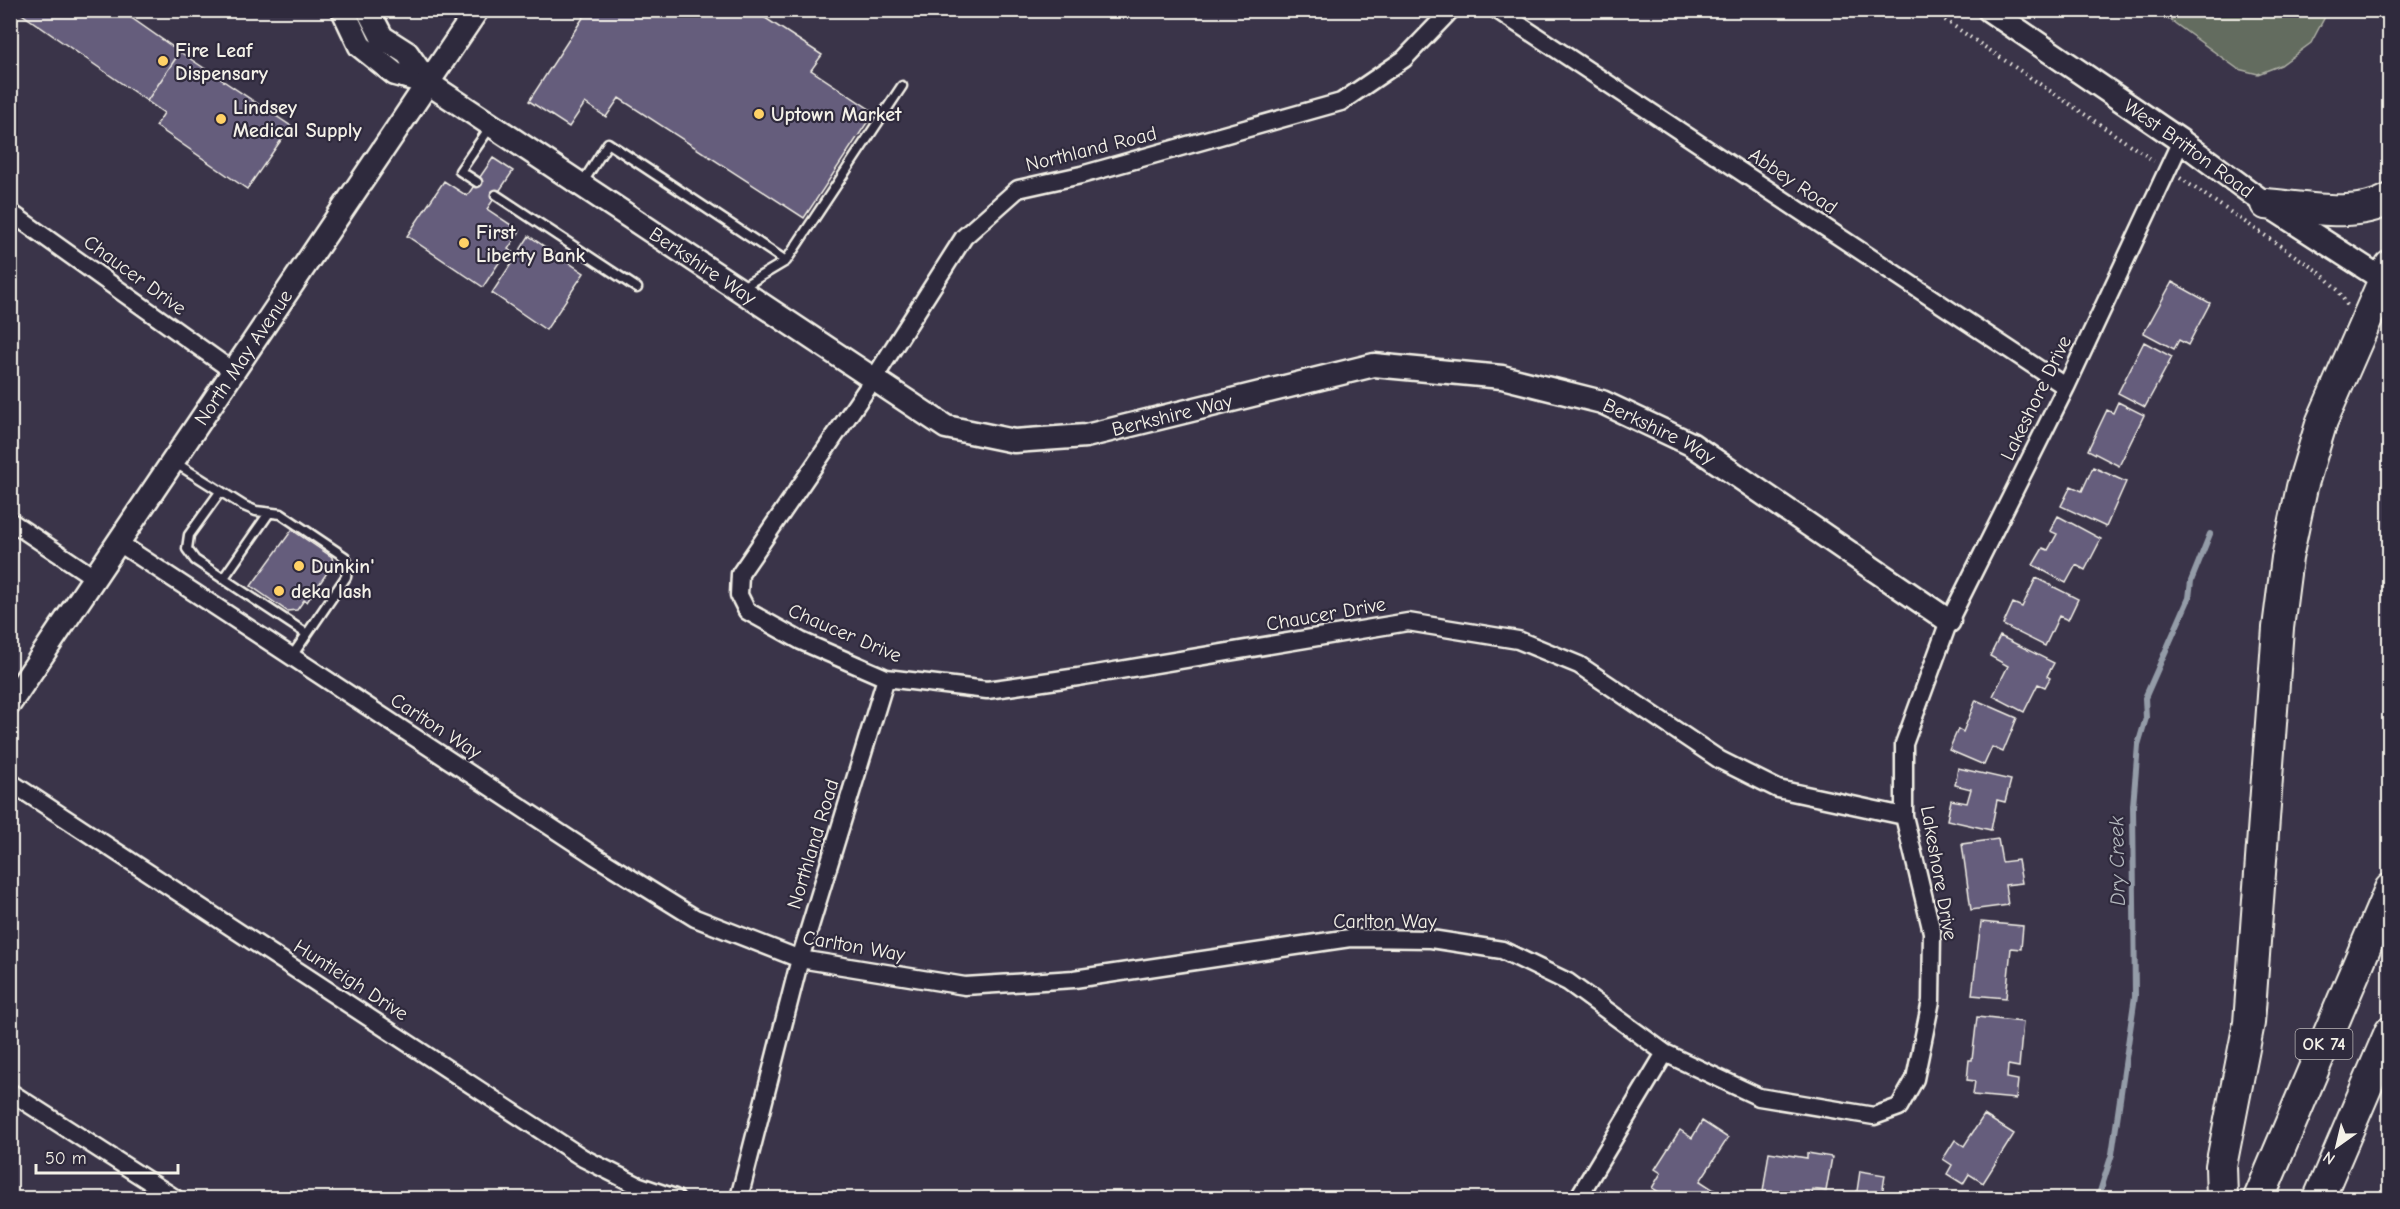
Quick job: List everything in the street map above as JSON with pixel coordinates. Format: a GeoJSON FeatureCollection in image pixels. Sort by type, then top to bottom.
{"type":"FeatureCollection","features":[{"type":"Feature","properties":{"kind":"highway"},"geometry":{"type":"LineString","coordinates":[[2266,204],[2356,210],[2380,205],[2390,199]]}},
{"type":"Feature","properties":{"kind":"highway"},"geometry":{"type":"LineString","coordinates":[[2222,1198],[2221,1166],[2249,1023],[2278,628],[2287,558],[2302,487],[2322,421],[2387,277]]}},
{"type":"Feature","properties":{"kind":"highway","name":"OK 74"},"geometry":{"type":"LineString","coordinates":[[2259,1198],[2390,889]]}},
{"type":"Feature","properties":{"kind":"highway","name":"OK 74"},"geometry":{"type":"LineString","coordinates":[[2319,1198],[2390,1032]]}},
{"type":"Feature","properties":{"kind":"street"},"geometry":{"type":"LineString","coordinates":[[343,10],[360,46],[394,74],[428,83]]}},
{"type":"Feature","properties":{"kind":"street"},"geometry":{"type":"LineString","coordinates":[[368,10],[382,37],[407,53],[428,83]]}},
{"type":"Feature","properties":{"kind":"street","name":"North May Avenue"},"geometry":{"type":"LineString","coordinates":[[10,703],[477,10]]}},
{"type":"Feature","properties":{"kind":"street","name":"Northland Road"},"geometry":{"type":"LineString","coordinates":[[739,595],[740,574],[873,380],[964,237],[1018,189],[1081,175],[1341,102],[1404,59],[1451,10]]}},
{"type":"Feature","properties":{"kind":"street","name":"Abbey Road"},"geometry":{"type":"LineString","coordinates":[[1497,10],[2066,387]]}},
{"type":"Feature","properties":{"kind":"street","name":"West Britton Road"},"geometry":{"type":"LineString","coordinates":[[1989,10],[2181,141],[2266,204],[2387,277]]}},
{"type":"Feature","properties":{"kind":"street","name":"Berkshire Way"},"geometry":{"type":"LineString","coordinates":[[428,83],[946,427],[1014,441],[1086,436],[1374,365],[1502,377],[1602,402],[1691,444],[1948,621]]}},
{"type":"Feature","properties":{"kind":"street","name":"Lakeshore Drive"},"geometry":{"type":"LineString","coordinates":[[1665,1053],[1759,1097],[1874,1116],[1899,1107],[1915,1079],[1931,1001],[1932,932],[1905,816],[1904,744],[1948,621],[2066,387],[2181,141]]}},
{"type":"Feature","properties":{"kind":"street","name":"Chaucer Drive"},"geometry":{"type":"LineString","coordinates":[[10,212],[234,372]]}},
{"type":"Feature","properties":{"kind":"street"},"geometry":{"type":"LineString","coordinates":[[10,521],[95,578]]}},
{"type":"Feature","properties":{"kind":"street","name":"Carlton Way"},"geometry":{"type":"LineString","coordinates":[[119,543],[595,856],[695,918],[800,959],[965,986],[1074,980],[1350,938],[1431,939],[1502,950],[1568,982],[1665,1053]]}},
{"type":"Feature","properties":{"kind":"street","name":"Chaucer Drive"},"geometry":{"type":"LineString","coordinates":[[739,595],[747,611],[801,642],[886,678],[987,690],[1408,622],[1518,640],[1579,665],[1720,760],[1778,789],[1905,816]]}},
{"type":"Feature","properties":{"kind":"street","name":"Northland Road"},"geometry":{"type":"LineString","coordinates":[[739,1198],[800,959],[886,678]]}},
{"type":"Feature","properties":{"kind":"street","name":"Huntleigh Drive"},"geometry":{"type":"LineString","coordinates":[[10,782],[583,1158],[637,1185],[675,1198]]}},
{"type":"Feature","properties":{"kind":"street"},"geometry":{"type":"LineString","coordinates":[[1578,1198],[1665,1053]]}},
{"type":"Feature","properties":{"kind":"street"},"geometry":{"type":"LineString","coordinates":[[10,1092],[175,1198]]}},
{"type":"Feature","properties":{"kind":"lane"},"geometry":{"type":"LineString","coordinates":[[739,289],[786,261],[902,86]]}},
{"type":"Feature","properties":{"kind":"lane"},"geometry":{"type":"LineString","coordinates":[[477,182],[460,171],[491,126]]}},
{"type":"Feature","properties":{"kind":"lane"},"geometry":{"type":"LineString","coordinates":[[581,185],[608,143],[786,261]]}},
{"type":"Feature","properties":{"kind":"lane"},"geometry":{"type":"LineString","coordinates":[[496,195],[637,288]]}},
{"type":"Feature","properties":{"kind":"lane"},"geometry":{"type":"LineString","coordinates":[[173,462],[244,506],[281,514],[345,557],[348,564],[346,577],[292,656]]}},
{"type":"Feature","properties":{"kind":"lane"},"geometry":{"type":"LineString","coordinates":[[220,492],[189,536],[187,549],[195,560],[307,634]]}},
{"type":"Feature","properties":{"kind":"lane"},"geometry":{"type":"LineString","coordinates":[[223,579],[269,513]]}},
{"type":"Feature","properties":{"kind":"path","name":"West Britton Road"},"geometry":{"type":"LineString","coordinates":[[1930,10],[2154,160]]}},
{"type":"Feature","properties":{"kind":"path"},"geometry":{"type":"LineString","coordinates":[[2193,187],[2319,272],[2338,290],[2349,312]]}},
{"type":"Feature","properties":{"kind":"green space"},"geometry":{"type":"Polygon","coordinates":[[[2158,11],[2328,11],[2311,43],[2281,65],[2258,74],[2238,69],[2158,11]]]}},
{"type":"Feature","properties":{"kind":"building"},"geometry":{"type":"Polygon","coordinates":[[[20,10],[120,10],[180,52],[147,101],[19,12],[20,10]]]}},
{"type":"Feature","properties":{"kind":"building","name":"Uptown Market"},"geometry":{"type":"Polygon","coordinates":[[[588,10],[596,13],[598,10],[758,10],[756,12],[822,55],[811,70],[874,112],[804,218],[619,98],[606,117],[585,103],[569,127],[529,101],[588,10]]]}},
{"type":"Feature","properties":{"kind":"building","name":"Lindsey Medical Supply"},"geometry":{"type":"Polygon","coordinates":[[[180,52],[291,126],[247,189],[156,126],[164,113],[147,101],[180,52]]]}},
{"type":"Feature","properties":{"kind":"building","name":"First Liberty Bank"},"geometry":{"type":"Polygon","coordinates":[[[493,158],[513,171],[487,209],[520,231],[508,249],[517,255],[529,236],[584,273],[546,330],[492,293],[513,261],[504,255],[483,287],[407,236],[444,181],[467,196],[493,158]]]}},
{"type":"Feature","properties":{"kind":"building"},"geometry":{"type":"Polygon","coordinates":[[[2172,282],[2210,303],[2188,345],[2179,340],[2174,349],[2144,333],[2172,282]]]}},
{"type":"Feature","properties":{"kind":"building"},"geometry":{"type":"Polygon","coordinates":[[[2144,342],[2172,357],[2145,407],[2118,393],[2144,342]]]}},
{"type":"Feature","properties":{"kind":"building"},"geometry":{"type":"Polygon","coordinates":[[[2118,402],[2144,415],[2119,466],[2088,450],[2107,410],[2113,413],[2118,402]]]}},
{"type":"Feature","properties":{"kind":"building"},"geometry":{"type":"Polygon","coordinates":[[[2093,467],[2126,482],[2106,527],[2061,506],[2071,486],[2082,491],[2093,467]]]}},
{"type":"Feature","properties":{"kind":"building"},"geometry":{"type":"Polygon","coordinates":[[[2058,516],[2101,539],[2085,570],[2076,565],[2066,583],[2033,565],[2043,548],[2048,550],[2057,534],[2050,531],[2058,516]]]}},
{"type":"Feature","properties":{"kind":"building"},"geometry":{"type":"Polygon","coordinates":[[[292,530],[332,557],[333,564],[307,602],[304,600],[297,610],[287,611],[251,586],[292,530]]]}},
{"type":"Feature","properties":{"kind":"building"},"geometry":{"type":"Polygon","coordinates":[[[2036,578],[2078,599],[2068,620],[2059,616],[2045,646],[2003,625],[2013,603],[2022,607],[2036,578]]]}},
{"type":"Feature","properties":{"kind":"building"},"geometry":{"type":"Polygon","coordinates":[[[2000,636],[2054,663],[2047,676],[2050,678],[2045,687],[2038,684],[2024,712],[1993,696],[2008,666],[1990,656],[2000,636]]]}},
{"type":"Feature","properties":{"kind":"building"},"geometry":{"type":"Polygon","coordinates":[[[1976,700],[2017,718],[2003,752],[1992,747],[1984,765],[1949,750],[1958,729],[1963,732],[1976,700]]]}},
{"type":"Feature","properties":{"kind":"building"},"geometry":{"type":"Polygon","coordinates":[[[1958,768],[2011,780],[2005,802],[1997,800],[1991,830],[1947,820],[1951,800],[1967,803],[1971,789],[1955,785],[1958,768]]]}},
{"type":"Feature","properties":{"kind":"building"},"geometry":{"type":"Polygon","coordinates":[[[1998,839],[2002,862],[2018,860],[2022,883],[2005,885],[2008,905],[1971,910],[1962,844],[1998,839]]]}},
{"type":"Feature","properties":{"kind":"building"},"geometry":{"type":"Polygon","coordinates":[[[1981,922],[2023,926],[2021,949],[2011,948],[2006,998],[1972,995],[1981,922]]]}},
{"type":"Feature","properties":{"kind":"building"},"geometry":{"type":"Polygon","coordinates":[[[1977,1017],[2023,1022],[2019,1067],[2008,1065],[2007,1078],[2018,1080],[2016,1099],[1973,1095],[1975,1081],[1967,1080],[1969,1060],[1972,1060],[1977,1017]]]}},
{"type":"Feature","properties":{"kind":"building"},"geometry":{"type":"Polygon","coordinates":[[[1984,1115],[2014,1134],[1983,1183],[1969,1174],[1963,1184],[1947,1174],[1952,1165],[1943,1159],[1955,1140],[1964,1146],[1984,1115]]]}},
{"type":"Feature","properties":{"kind":"building"},"geometry":{"type":"Polygon","coordinates":[[[1702,1121],[1728,1138],[1700,1181],[1714,1190],[1709,1198],[1669,1198],[1652,1188],[1661,1173],[1655,1169],[1680,1130],[1692,1138],[1702,1121]]]}},
{"type":"Feature","properties":{"kind":"building"},"geometry":{"type":"Polygon","coordinates":[[[1769,1152],[1807,1158],[1807,1153],[1832,1157],[1826,1191],[1813,1189],[1811,1198],[1763,1192],[1769,1152]]]}},
{"type":"Feature","properties":{"kind":"building"},"geometry":{"type":"Polygon","coordinates":[[[1860,1171],[1885,1175],[1882,1195],[1907,1198],[1856,1198],[1860,1171]]]}},
{"type":"Feature","properties":{"kind":"waterway","name":"Dry Creek"},"geometry":{"type":"LineString","coordinates":[[2098,1198],[2112,1154],[2135,996],[2133,806],[2138,745],[2146,718],[2145,698],[2189,598],[2191,581],[2210,534]]}},
{"type":"Feature","properties":{"kind":"place","name":"Fire Leaf Dispensary"},"geometry":{"type":"Point","coordinates":[163,61]}},
{"type":"Feature","properties":{"kind":"place","name":"Uptown Market"},"geometry":{"type":"Point","coordinates":[759,114]}},
{"type":"Feature","properties":{"kind":"place","name":"Lindsey Medical Supply"},"geometry":{"type":"Point","coordinates":[221,119]}},
{"type":"Feature","properties":{"kind":"place","name":"First Liberty Bank"},"geometry":{"type":"Point","coordinates":[464,243]}},
{"type":"Feature","properties":{"kind":"place","name":"Dunkin'"},"geometry":{"type":"Point","coordinates":[299,566]}},
{"type":"Feature","properties":{"kind":"place","name":"deka lash"},"geometry":{"type":"Point","coordinates":[279,591]}}]}
